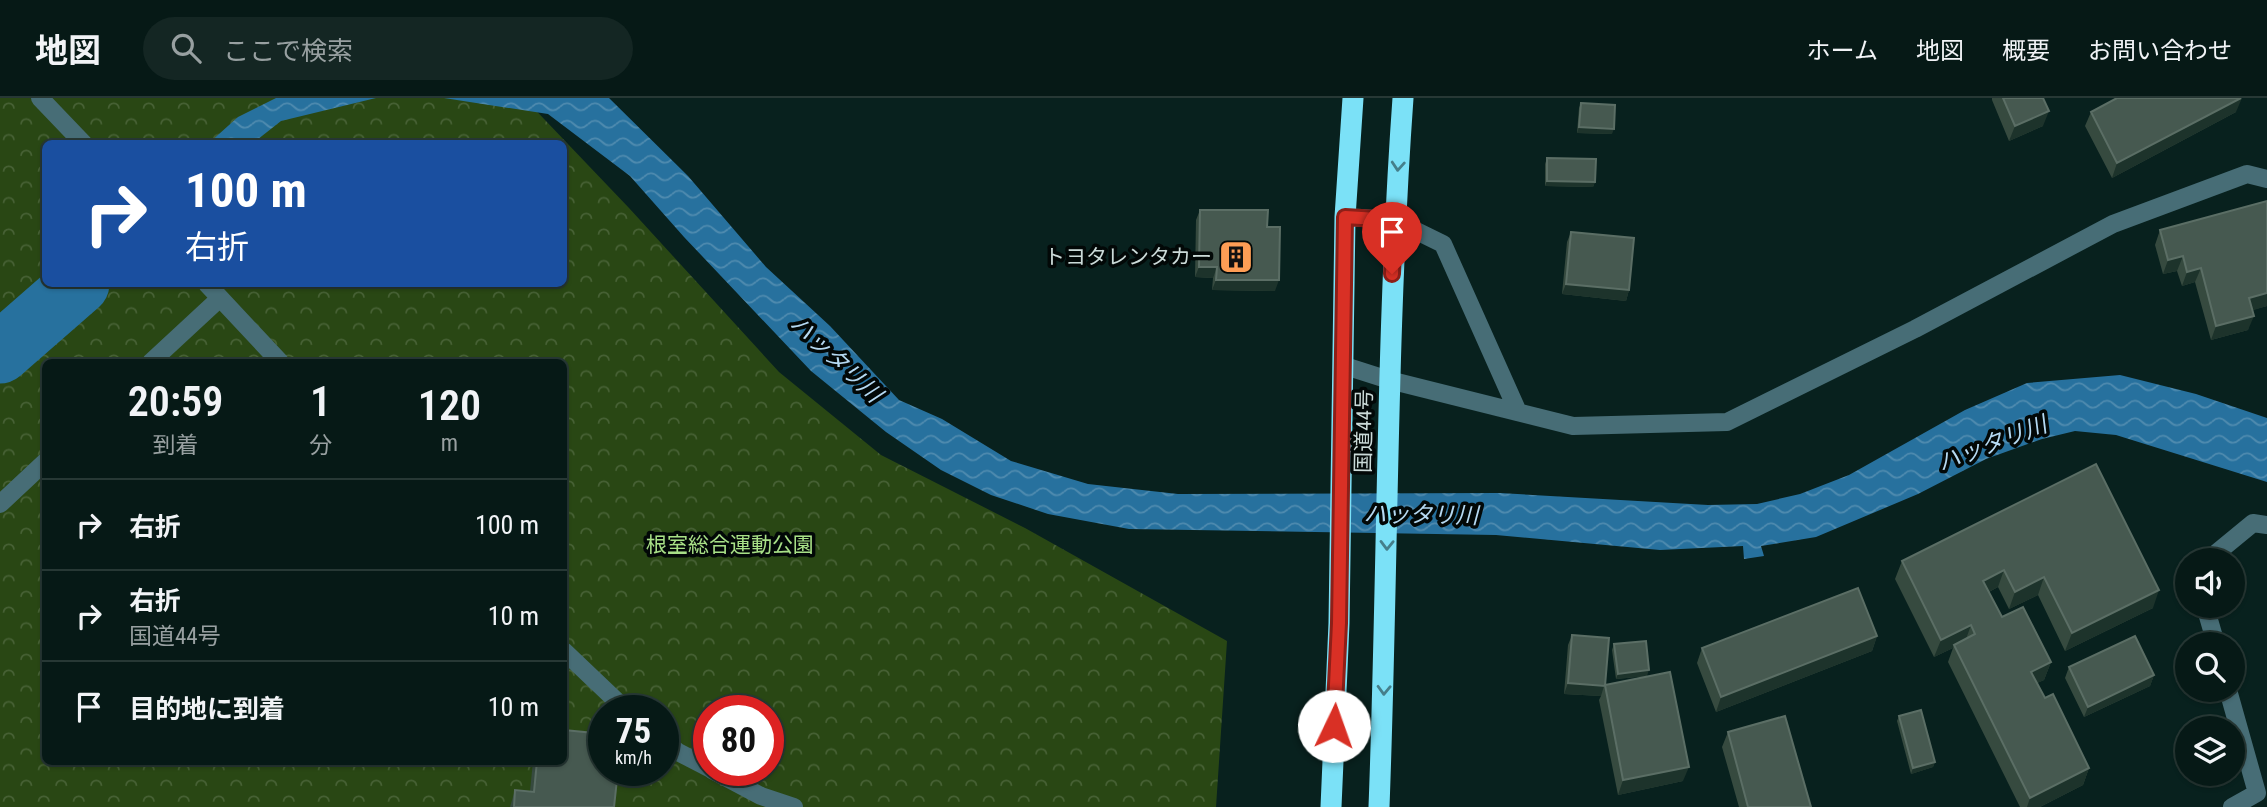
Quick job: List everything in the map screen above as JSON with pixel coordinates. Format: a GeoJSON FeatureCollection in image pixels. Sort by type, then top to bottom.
{"type":"FeatureCollection","features":[{"type":"Feature","properties":{"kind":"highway","name":"国道44号"},"geometry":{"type":"LineString","coordinates":[[1331,807],[1339,623],[1345,217],[1353,98]]}},
{"type":"Feature","properties":{"kind":"highway","name":"国道44号"},"geometry":{"type":"LineString","coordinates":[[1379,807],[1386,622],[1394,220],[1403,98]]}},
{"type":"Feature","properties":{"kind":"street"},"geometry":{"type":"LineString","coordinates":[[40,98],[80,140]]}},
{"type":"Feature","properties":{"kind":"street"},"geometry":{"type":"LineString","coordinates":[[1342,365],[1389,380],[1573,426],[1727,422],[1915,329],[2113,224],[2247,174],[2267,178]]}},
{"type":"Feature","properties":{"kind":"street"},"geometry":{"type":"LineString","coordinates":[[1345,217],[1394,220],[1443,244],[1518,412]]}},
{"type":"Feature","properties":{"kind":"street"},"geometry":{"type":"LineString","coordinates":[[209,287],[277,359]]}},
{"type":"Feature","properties":{"kind":"street"},"geometry":{"type":"LineString","coordinates":[[154,359],[219,299]]}},
{"type":"Feature","properties":{"kind":"street"},"geometry":{"type":"LineString","coordinates":[[0,504],[42,465]]}},
{"type":"Feature","properties":{"kind":"street"},"geometry":{"type":"LineString","coordinates":[[2223,548],[2253,523],[2267,525]]}},
{"type":"Feature","properties":{"kind":"street"},"geometry":{"type":"LineString","coordinates":[[567,654],[610,695]]}},
{"type":"Feature","properties":{"kind":"street"},"geometry":{"type":"LineString","coordinates":[[2231,702],[2257,793],[2232,807]]}},
{"type":"Feature","properties":{"kind":"street"},"geometry":{"type":"LineString","coordinates":[[742,786],[761,796],[794,807]]}},
{"type":"Feature","properties":{"kind":"green space","name":"根室総合運動公園"},"geometry":{"type":"Polygon","coordinates":[[[0,98],[524,98],[564,140],[42,140],[42,287],[567,287],[567,143],[779,372],[881,455],[1025,528],[1227,641],[1216,807],[0,807],[0,98]]]}},
{"type":"Feature","properties":{"kind":"water"},"geometry":{"type":"Polygon","coordinates":[[[276,98],[376,98],[281,121],[257,140],[212,140],[238,117],[276,98]]]}},
{"type":"Feature","properties":{"kind":"water","name":"ハッタリ川"},"geometry":{"type":"Polygon","coordinates":[[[444,98],[609,98],[688,176],[766,267],[830,326],[899,400],[942,419],[1011,461],[1088,484],[1178,494],[1500,493],[1708,505],[1757,504],[1800,494],[1849,475],[1965,410],[2027,383],[2120,375],[2196,394],[2267,418],[2267,482],[2116,435],[2075,431],[2042,439],[1986,459],[1918,494],[1816,537],[1761,546],[1764,556],[1744,559],[1743,546],[1660,550],[1496,535],[1129,529],[1048,514],[991,495],[941,470],[886,432],[811,371],[630,176],[548,114],[444,98]]]}},
{"type":"Feature","properties":{"kind":"building"},"geometry":{"type":"Polygon","coordinates":[[[2003,98],[2043,98],[2049,111],[2015,126],[2003,98]]]}},
{"type":"Feature","properties":{"kind":"building"},"geometry":{"type":"Polygon","coordinates":[[[2117,98],[2241,98],[2117,163],[2091,112],[2117,98]]]}},
{"type":"Feature","properties":{"kind":"building"},"geometry":{"type":"Polygon","coordinates":[[[1581,103],[1615,105],[1614,129],[1579,127],[1581,103]]]}},
{"type":"Feature","properties":{"kind":"building"},"geometry":{"type":"Polygon","coordinates":[[[1547,158],[1596,159],[1595,182],[1547,181],[1547,158]]]}},
{"type":"Feature","properties":{"kind":"building"},"geometry":{"type":"Polygon","coordinates":[[[2267,201],[2267,293],[2249,298],[2254,316],[2216,326],[2201,268],[2187,272],[2183,256],[2168,260],[2160,230],[2267,201]]]}},
{"type":"Feature","properties":{"kind":"building","name":"トヨタレンタカー"},"geometry":{"type":"Polygon","coordinates":[[[1200,210],[1268,210],[1267,227],[1280,227],[1279,280],[1216,280],[1217,267],[1199,267],[1200,210]]]}},
{"type":"Feature","properties":{"kind":"building"},"geometry":{"type":"Polygon","coordinates":[[[1571,232],[1634,238],[1629,290],[1566,284],[1571,232]]]}},
{"type":"Feature","properties":{"kind":"building"},"geometry":{"type":"Polygon","coordinates":[[[2096,464],[2159,590],[2072,633],[2044,577],[2015,592],[2004,570],[1983,581],[2002,617],[2023,607],[2051,662],[2031,672],[2045,698],[2053,694],[2089,768],[2030,798],[1954,645],[1975,634],[1971,625],[1941,640],[1902,561],[2096,464]]]}},
{"type":"Feature","properties":{"kind":"building"},"geometry":{"type":"Polygon","coordinates":[[[1858,588],[1877,636],[1721,697],[1702,648],[1858,588]]]}},
{"type":"Feature","properties":{"kind":"building"},"geometry":{"type":"Polygon","coordinates":[[[1572,635],[1609,638],[1605,686],[1568,683],[1572,635]]]}},
{"type":"Feature","properties":{"kind":"building"},"geometry":{"type":"Polygon","coordinates":[[[2135,636],[2154,675],[2088,707],[2069,667],[2135,636]]]}},
{"type":"Feature","properties":{"kind":"building"},"geometry":{"type":"Polygon","coordinates":[[[1646,641],[1649,670],[1618,674],[1614,644],[1646,641]]]}},
{"type":"Feature","properties":{"kind":"building"},"geometry":{"type":"Polygon","coordinates":[[[1670,672],[1689,767],[1623,780],[1605,685],[1670,672]]]}},
{"type":"Feature","properties":{"kind":"building"},"geometry":{"type":"Polygon","coordinates":[[[1921,710],[1935,762],[1913,768],[1899,716],[1921,710]]]}},
{"type":"Feature","properties":{"kind":"building"},"geometry":{"type":"Polygon","coordinates":[[[1785,716],[1811,807],[1748,807],[1728,732],[1785,716]]]}},
{"type":"Feature","properties":{"kind":"building"},"geometry":{"type":"Polygon","coordinates":[[[567,730],[588,732],[588,786],[616,786],[614,807],[514,807],[515,790],[534,792],[537,765],[567,765],[567,730]]]}},
{"type":"Feature","properties":{"kind":"waterway"},"geometry":{"type":"LineString","coordinates":[[0,353],[76,287]]}},
{"type":"Feature","properties":{"kind":"place","name":"トヨタレンタカー"},"geometry":{"type":"Point","coordinates":[1236,257]}},
{"type":"Feature","properties":{"kind":"route"},"geometry":{"type":"LineString","coordinates":[[1334,726],[1339,623],[1345,217],[1394,220],[1392,274]]}}]}
